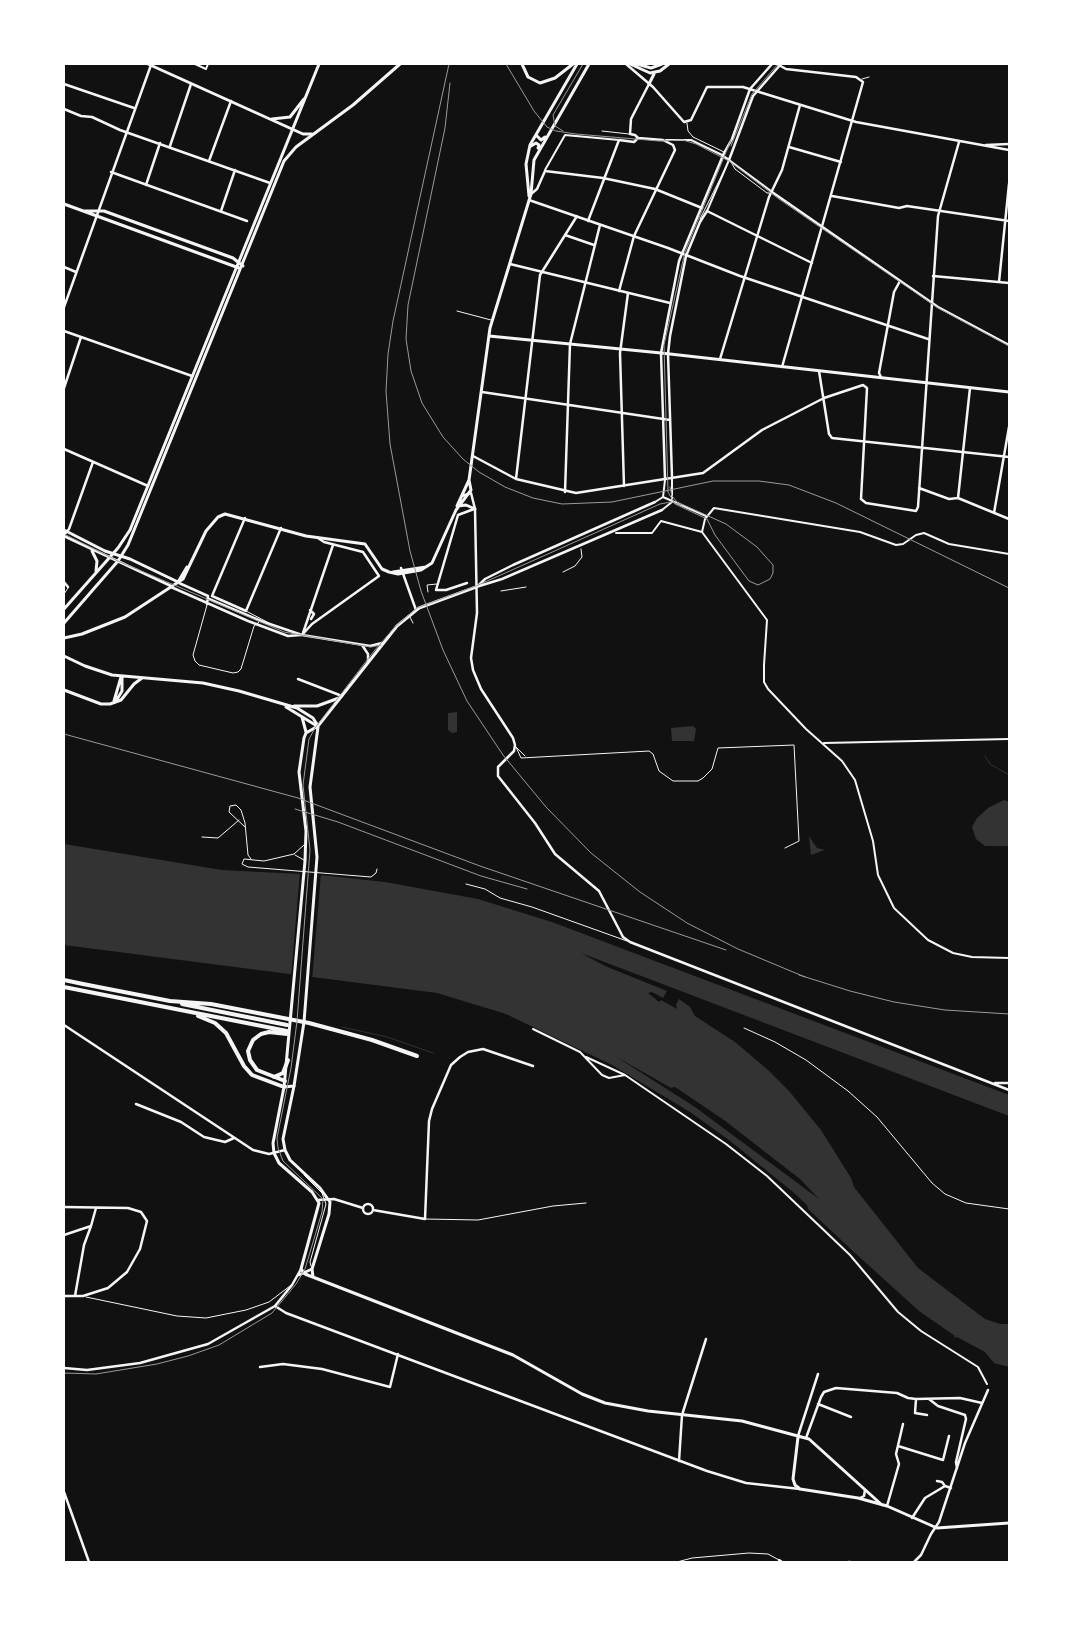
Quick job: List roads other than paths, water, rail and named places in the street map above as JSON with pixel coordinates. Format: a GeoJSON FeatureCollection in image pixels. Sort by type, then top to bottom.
{"type":"FeatureCollection","features":[{"type":"Feature","properties":{"kind":"main road"},"geometry":{"type":"LineString","coordinates":[[149,64],[292,129],[306,134],[313,134]]}},
{"type":"Feature","properties":{"kind":"main road"},"geometry":{"type":"LineString","coordinates":[[64,610],[113,554],[130,530],[319,64]]}},
{"type":"Feature","properties":{"kind":"main road"},"geometry":{"type":"LineString","coordinates":[[64,623],[117,562],[133,536],[284,161],[296,147],[353,105],[400,64]]}},
{"type":"Feature","properties":{"kind":"main road"},"geometry":{"type":"LineString","coordinates":[[522,64],[526,75],[535,82],[546,82],[558,76],[572,64]]}},
{"type":"Feature","properties":{"kind":"main road"},"geometry":{"type":"LineString","coordinates":[[529,200],[526,164],[528,153],[536,133],[577,64]]}},
{"type":"Feature","properties":{"kind":"main road"},"geometry":{"type":"LineString","coordinates":[[537,154],[580,78],[590,64]]}},
{"type":"Feature","properties":{"kind":"main road"},"geometry":{"type":"LineString","coordinates":[[628,64],[645,72],[655,73]]}},
{"type":"Feature","properties":{"kind":"main road"},"geometry":{"type":"LineString","coordinates":[[637,64],[651,68],[662,64]]}},
{"type":"Feature","properties":{"kind":"main road"},"geometry":{"type":"LineString","coordinates":[[649,84],[655,73],[669,64]]}},
{"type":"Feature","properties":{"kind":"main road"},"geometry":{"type":"LineString","coordinates":[[269,118],[279,120],[290,117],[306,96]]}},
{"type":"Feature","properties":{"kind":"main road"},"geometry":{"type":"LineString","coordinates":[[536,133],[538,139],[545,139]]}},
{"type":"Feature","properties":{"kind":"main road"},"geometry":{"type":"LineString","coordinates":[[457,508],[470,492],[469,480],[472,456],[492,320],[531,194],[532,168],[539,146],[534,142],[528,153]]}},
{"type":"Feature","properties":{"kind":"main road"},"geometry":{"type":"LineString","coordinates":[[64,204],[242,268]]}},
{"type":"Feature","properties":{"kind":"main road"},"geometry":{"type":"LineString","coordinates":[[80,210],[104,211],[239,261],[242,268]]}},
{"type":"Feature","properties":{"kind":"main road"},"geometry":{"type":"LineString","coordinates":[[489,336],[532,342],[661,353],[1009,392]]}},
{"type":"Feature","properties":{"kind":"main road"},"geometry":{"type":"LineString","coordinates":[[64,638],[88,631],[136,611],[185,578],[189,564],[206,531],[222,515],[228,514],[316,537],[365,544],[382,569],[392,573],[430,566],[457,508],[459,498],[469,480]]}},
{"type":"Feature","properties":{"kind":"main road"},"geometry":{"type":"LineString","coordinates":[[457,508],[466,505],[475,509]]}},
{"type":"Feature","properties":{"kind":"main road"},"geometry":{"type":"LineString","coordinates":[[64,533],[168,576],[178,582]]}},
{"type":"Feature","properties":{"kind":"main road"},"geometry":{"type":"LineString","coordinates":[[64,533],[108,559],[171,586]]}},
{"type":"Feature","properties":{"kind":"main road"},"geometry":{"type":"LineString","coordinates":[[92,551],[97,564],[93,576]]}},
{"type":"Feature","properties":{"kind":"main road"},"geometry":{"type":"LineString","coordinates":[[306,733],[318,726],[368,661],[409,616],[416,610],[476,587]]}},
{"type":"Feature","properties":{"kind":"main road"},"geometry":{"type":"LineString","coordinates":[[64,656],[85,666],[122,676],[214,685],[306,713],[315,720],[318,726],[310,787],[318,850],[304,1022],[294,1086],[283,1138],[285,1150],[290,1160],[320,1188],[327,1199],[329,1214],[312,1269],[313,1277]]}},
{"type":"Feature","properties":{"kind":"main road"},"geometry":{"type":"LineString","coordinates":[[112,704],[122,676]]}},
{"type":"Feature","properties":{"kind":"main road"},"geometry":{"type":"LineString","coordinates":[[64,690],[102,704],[112,704],[120,700],[142,678]]}},
{"type":"Feature","properties":{"kind":"main road"},"geometry":{"type":"LineString","coordinates":[[284,705],[317,706],[341,697]]}},
{"type":"Feature","properties":{"kind":"main road"},"geometry":{"type":"LineString","coordinates":[[284,705],[318,726]]}},
{"type":"Feature","properties":{"kind":"main road"},"geometry":{"type":"LineString","coordinates":[[301,714],[305,722],[306,733],[299,772],[307,840],[288,1060],[273,1143],[274,1153],[280,1163],[318,1200],[317,1215],[301,1269],[305,1274],[513,1355],[594,1400],[628,1408],[742,1421],[806,1438],[882,1505]]}},
{"type":"Feature","properties":{"kind":"main road"},"geometry":{"type":"LineString","coordinates":[[64,980],[287,1025]]}},
{"type":"Feature","properties":{"kind":"main road"},"geometry":{"type":"LineString","coordinates":[[64,987],[287,1033],[265,1033],[255,1038],[249,1047],[248,1055],[254,1067],[294,1086]]}},
{"type":"Feature","properties":{"kind":"main road"},"geometry":{"type":"LineString","coordinates":[[170,1001],[211,1004],[304,1022],[372,1040],[417,1056]]}},
{"type":"Feature","properties":{"kind":"main road"},"geometry":{"type":"LineString","coordinates":[[186,1011],[211,1021],[223,1029],[233,1041],[244,1066],[252,1075],[284,1087],[294,1086]]}},
{"type":"Feature","properties":{"kind":"main road"},"geometry":{"type":"LineString","coordinates":[[274,1078],[283,1073],[288,1060]]}},
{"type":"Feature","properties":{"kind":"main road"},"geometry":{"type":"LineString","coordinates":[[798,1437],[793,1479],[795,1485],[800,1489],[858,1498],[887,1506],[935,1528],[953,1529],[1009,1523]]}},
{"type":"Feature","properties":{"kind":"street"},"geometry":{"type":"LineString","coordinates":[[64,307],[149,64]]}},
{"type":"Feature","properties":{"kind":"street"},"geometry":{"type":"LineString","coordinates":[[195,64],[206,68],[208,64]]}},
{"type":"Feature","properties":{"kind":"street"},"geometry":{"type":"LineString","coordinates":[[628,64],[649,84],[681,120],[687,122],[692,118],[707,88],[712,86],[750,89],[853,122],[1009,150]]}},
{"type":"Feature","properties":{"kind":"street"},"geometry":{"type":"LineString","coordinates":[[476,587],[484,579],[663,497],[665,479],[661,353],[670,303],[682,254],[728,148],[749,96],[750,89],[772,64]]}},
{"type":"Feature","properties":{"kind":"street"},"geometry":{"type":"LineString","coordinates":[[672,502],[668,354],[671,326],[686,256],[727,166],[756,92],[779,64],[786,69],[862,79],[863,83],[782,367]]}},
{"type":"Feature","properties":{"kind":"street"},"geometry":{"type":"LineString","coordinates":[[170,146],[192,83]]}},
{"type":"Feature","properties":{"kind":"street"},"geometry":{"type":"LineString","coordinates":[[64,84],[134,108]]}},
{"type":"Feature","properties":{"kind":"street"},"geometry":{"type":"LineString","coordinates":[[649,84],[631,119],[630,134],[638,138],[688,139],[723,156],[931,302],[1009,345]]}},
{"type":"Feature","properties":{"kind":"street"},"geometry":{"type":"LineString","coordinates":[[209,161],[231,100]]}},
{"type":"Feature","properties":{"kind":"street"},"geometry":{"type":"LineString","coordinates":[[719,361],[772,192],[782,170],[800,105]]}},
{"type":"Feature","properties":{"kind":"street"},"geometry":{"type":"LineString","coordinates":[[64,109],[81,116],[92,117],[126,132],[270,182]]}},
{"type":"Feature","properties":{"kind":"street"},"geometry":{"type":"LineString","coordinates":[[531,194],[537,189],[563,136],[634,142],[638,138]]}},
{"type":"Feature","properties":{"kind":"street"},"geometry":{"type":"LineString","coordinates":[[588,221],[619,140]]}},
{"type":"Feature","properties":{"kind":"street"},"geometry":{"type":"LineString","coordinates":[[619,291],[634,236],[674,153],[674,146],[663,140]]}},
{"type":"Feature","properties":{"kind":"street"},"geometry":{"type":"LineString","coordinates":[[472,456],[516,480],[576,493],[707,472],[753,435],[824,398],[861,385],[867,388],[861,498],[863,501],[912,512],[918,509],[928,339],[939,212],[959,142]]}},
{"type":"Feature","properties":{"kind":"street"},"geometry":{"type":"LineString","coordinates":[[146,185],[160,143]]}},
{"type":"Feature","properties":{"kind":"street"},"geometry":{"type":"LineString","coordinates":[[984,145],[1009,144]]}},
{"type":"Feature","properties":{"kind":"street"},"geometry":{"type":"LineString","coordinates":[[789,147],[841,162]]}},
{"type":"Feature","properties":{"kind":"street"},"geometry":{"type":"LineString","coordinates":[[221,211],[235,170]]}},
{"type":"Feature","properties":{"kind":"street"},"geometry":{"type":"LineString","coordinates":[[545,171],[603,178],[655,189],[702,208]]}},
{"type":"Feature","properties":{"kind":"street"},"geometry":{"type":"LineString","coordinates":[[111,172],[247,221]]}},
{"type":"Feature","properties":{"kind":"street"},"geometry":{"type":"LineString","coordinates":[[999,282],[1009,184]]}},
{"type":"Feature","properties":{"kind":"street"},"geometry":{"type":"LineString","coordinates":[[832,196],[899,208],[907,206],[1009,221]]}},
{"type":"Feature","properties":{"kind":"street"},"geometry":{"type":"LineString","coordinates":[[529,200],[745,277],[928,339]]}},
{"type":"Feature","properties":{"kind":"street"},"geometry":{"type":"LineString","coordinates":[[707,211],[812,263]]}},
{"type":"Feature","properties":{"kind":"street"},"geometry":{"type":"LineString","coordinates":[[516,480],[541,272],[577,216]]}},
{"type":"Feature","properties":{"kind":"street"},"geometry":{"type":"LineString","coordinates":[[565,492],[570,344],[584,282],[600,225]]}},
{"type":"Feature","properties":{"kind":"street"},"geometry":{"type":"LineString","coordinates":[[564,235],[594,245]]}},
{"type":"Feature","properties":{"kind":"street"},"geometry":{"type":"LineString","coordinates":[[201,254],[204,247]]}},
{"type":"Feature","properties":{"kind":"street"},"geometry":{"type":"LineString","coordinates":[[510,264],[670,303]]}},
{"type":"Feature","properties":{"kind":"street"},"geometry":{"type":"LineString","coordinates":[[64,267],[76,272]]}},
{"type":"Feature","properties":{"kind":"street"},"geometry":{"type":"LineString","coordinates":[[933,276],[1009,283]]}},
{"type":"Feature","properties":{"kind":"street"},"geometry":{"type":"LineString","coordinates":[[882,378],[879,373],[887,326],[894,292],[900,281]]}},
{"type":"Feature","properties":{"kind":"street"},"geometry":{"type":"LineString","coordinates":[[624,486],[621,349],[628,293]]}},
{"type":"Feature","properties":{"kind":"street"},"geometry":{"type":"LineString","coordinates":[[64,331],[193,377]]}},
{"type":"Feature","properties":{"kind":"street"},"geometry":{"type":"LineString","coordinates":[[64,388],[81,337]]}},
{"type":"Feature","properties":{"kind":"street"},"geometry":{"type":"LineString","coordinates":[[819,371],[830,436],[834,438],[1009,457]]}},
{"type":"Feature","properties":{"kind":"street"},"geometry":{"type":"LineString","coordinates":[[958,498],[970,388]]}},
{"type":"Feature","properties":{"kind":"street"},"geometry":{"type":"LineString","coordinates":[[482,392],[670,420]]}},
{"type":"Feature","properties":{"kind":"street"},"geometry":{"type":"LineString","coordinates":[[994,513],[1009,427]]}},
{"type":"Feature","properties":{"kind":"street"},"geometry":{"type":"LineString","coordinates":[[64,449],[148,486]]}},
{"type":"Feature","properties":{"kind":"street"},"geometry":{"type":"LineString","coordinates":[[64,533],[93,462]]}},
{"type":"Feature","properties":{"kind":"street"},"geometry":{"type":"LineString","coordinates":[[919,488],[949,498],[958,498],[1009,519]]}},
{"type":"Feature","properties":{"kind":"street"},"geometry":{"type":"LineString","coordinates":[[459,498],[470,492],[474,497],[475,509],[477,613],[471,658],[473,670],[481,689],[513,738],[515,746],[498,767],[499,778],[535,823],[555,854],[599,891],[619,932],[630,942],[1009,1090]]}},
{"type":"Feature","properties":{"kind":"street"},"geometry":{"type":"LineString","coordinates":[[663,497],[706,516]]}},
{"type":"Feature","properties":{"kind":"street"},"geometry":{"type":"LineString","coordinates":[[476,587],[502,579],[662,510],[672,502]]}},
{"type":"Feature","properties":{"kind":"street"},"geometry":{"type":"LineString","coordinates":[[702,532],[706,516],[714,508],[860,532],[896,545],[903,544],[916,535],[924,533],[949,544],[1009,554]]}},
{"type":"Feature","properties":{"kind":"street"},"geometry":{"type":"LineString","coordinates":[[467,583],[446,590],[436,590],[458,515],[475,509]]}},
{"type":"Feature","properties":{"kind":"street"},"geometry":{"type":"LineString","coordinates":[[207,604],[245,518]]}},
{"type":"Feature","properties":{"kind":"street"},"geometry":{"type":"LineString","coordinates":[[616,533],[652,533],[661,521],[702,532],[767,620],[764,682],[768,689],[806,729],[842,761],[855,780],[868,822],[882,885],[894,908],[928,940],[952,952],[972,957],[1009,958]]}},
{"type":"Feature","properties":{"kind":"street"},"geometry":{"type":"LineString","coordinates":[[210,597],[246,610],[281,528]]}},
{"type":"Feature","properties":{"kind":"street"},"geometry":{"type":"LineString","coordinates":[[171,586],[207,604],[288,636],[302,635],[312,624],[379,576],[363,552],[316,537]]}},
{"type":"Feature","properties":{"kind":"street"},"geometry":{"type":"LineString","coordinates":[[302,635],[333,544]]}},
{"type":"Feature","properties":{"kind":"street"},"geometry":{"type":"LineString","coordinates":[[401,568],[416,610]]}},
{"type":"Feature","properties":{"kind":"street"},"geometry":{"type":"LineString","coordinates":[[64,582],[68,587]]}},
{"type":"Feature","properties":{"kind":"street"},"geometry":{"type":"LineString","coordinates":[[178,582],[263,621],[302,635],[374,646],[384,642]]}},
{"type":"Feature","properties":{"kind":"street"},"geometry":{"type":"LineString","coordinates":[[310,610],[314,614],[310,618]]}},
{"type":"Feature","properties":{"kind":"street"},"geometry":{"type":"LineString","coordinates":[[361,644],[368,654],[368,661]]}},
{"type":"Feature","properties":{"kind":"street"},"geometry":{"type":"LineString","coordinates":[[298,679],[341,697]]}},
{"type":"Feature","properties":{"kind":"street"},"geometry":{"type":"LineString","coordinates":[[824,744],[1009,739]]}},
{"type":"Feature","properties":{"kind":"street"},"geometry":{"type":"LineString","coordinates":[[64,1025],[252,1150],[263,1153],[285,1150]]}},
{"type":"Feature","properties":{"kind":"street"},"geometry":{"type":"LineString","coordinates":[[532,1029],[625,1075],[726,1144],[768,1176],[850,1256],[898,1312],[921,1331],[978,1367],[987,1384]]}},
{"type":"Feature","properties":{"kind":"street"},"geometry":{"type":"LineString","coordinates":[[363,1208],[366,1214],[373,1210],[425,1219],[429,1121],[432,1109],[451,1065],[468,1052],[483,1049],[533,1066]]}},
{"type":"Feature","properties":{"kind":"street"},"geometry":{"type":"LineString","coordinates":[[585,1056],[602,1075],[609,1078],[625,1075]]}},
{"type":"Feature","properties":{"kind":"street"},"geometry":{"type":"LineString","coordinates":[[993,1083],[1009,1083]]}},
{"type":"Feature","properties":{"kind":"street"},"geometry":{"type":"LineString","coordinates":[[136,1104],[181,1122],[204,1137],[225,1142],[234,1138]]}},
{"type":"Feature","properties":{"kind":"street"},"geometry":{"type":"LineString","coordinates":[[318,1200],[327,1199],[363,1208],[369,1204],[373,1210]]}},
{"type":"Feature","properties":{"kind":"street"},"geometry":{"type":"LineString","coordinates":[[64,1207],[128,1208],[145,1215],[147,1226],[140,1248],[127,1272],[108,1288],[83,1296],[64,1296]]}},
{"type":"Feature","properties":{"kind":"street"},"geometry":{"type":"LineString","coordinates":[[75,1296],[84,1245],[96,1208]]}},
{"type":"Feature","properties":{"kind":"street"},"geometry":{"type":"LineString","coordinates":[[64,1235],[90,1226]]}},
{"type":"Feature","properties":{"kind":"street"},"geometry":{"type":"LineString","coordinates":[[64,1368],[87,1370],[164,1358],[208,1344],[275,1306],[299,1275],[301,1269]]}},
{"type":"Feature","properties":{"kind":"street"},"geometry":{"type":"LineString","coordinates":[[299,1275],[305,1274],[312,1269]]}},
{"type":"Feature","properties":{"kind":"street"},"geometry":{"type":"LineString","coordinates":[[275,1306],[286,1312],[679,1461],[746,1483],[800,1489]]}},
{"type":"Feature","properties":{"kind":"street"},"geometry":{"type":"LineString","coordinates":[[679,1461],[682,1415],[706,1339]]}},
{"type":"Feature","properties":{"kind":"street"},"geometry":{"type":"LineString","coordinates":[[260,1367],[283,1364],[322,1369],[390,1387],[398,1354]]}},
{"type":"Feature","properties":{"kind":"street"},"geometry":{"type":"LineString","coordinates":[[798,1437],[818,1374]]}},
{"type":"Feature","properties":{"kind":"street"},"geometry":{"type":"LineString","coordinates":[[806,1438],[824,1392],[836,1388],[897,1393],[916,1399],[960,1398],[982,1403]]}},
{"type":"Feature","properties":{"kind":"street"},"geometry":{"type":"LineString","coordinates":[[914,1562],[921,1555],[939,1522],[988,1390]]}},
{"type":"Feature","properties":{"kind":"street"},"geometry":{"type":"LineString","coordinates":[[929,1398],[938,1406],[965,1415],[966,1419],[956,1462],[957,1470]]}},
{"type":"Feature","properties":{"kind":"street"},"geometry":{"type":"LineString","coordinates":[[916,1399],[916,1413],[927,1415]]}},
{"type":"Feature","properties":{"kind":"street"},"geometry":{"type":"LineString","coordinates":[[818,1404],[851,1417]]}},
{"type":"Feature","properties":{"kind":"street"},"geometry":{"type":"LineString","coordinates":[[887,1506],[899,1464],[896,1454],[903,1424]]}},
{"type":"Feature","properties":{"kind":"street"},"geometry":{"type":"LineString","coordinates":[[898,1446],[943,1460],[949,1436]]}},
{"type":"Feature","properties":{"kind":"street"},"geometry":{"type":"LineString","coordinates":[[937,1481],[951,1488]]}},
{"type":"Feature","properties":{"kind":"street"},"geometry":{"type":"LineString","coordinates":[[912,1518],[925,1498],[945,1486]]}},
{"type":"Feature","properties":{"kind":"street"},"geometry":{"type":"LineString","coordinates":[[858,1498],[864,1496],[865,1490]]}},
{"type":"Feature","properties":{"kind":"street"},"geometry":{"type":"LineString","coordinates":[[64,1492],[89,1562]]}},
{"type":"Feature","properties":{"kind":"lane"},"geometry":{"type":"LineString","coordinates":[[862,79],[869,77]]}},
{"type":"Feature","properties":{"kind":"lane"},"geometry":{"type":"LineString","coordinates":[[687,122],[688,131],[694,137],[718,151],[725,152]]}},
{"type":"Feature","properties":{"kind":"lane"},"geometry":{"type":"LineString","coordinates":[[602,131],[630,134]]}},
{"type":"Feature","properties":{"kind":"lane"},"geometry":{"type":"LineString","coordinates":[[700,222],[723,169],[727,166]]}},
{"type":"Feature","properties":{"kind":"lane"},"geometry":{"type":"LineString","coordinates":[[456,311],[492,320]]}},
{"type":"Feature","properties":{"kind":"lane"},"geometry":{"type":"LineString","coordinates":[[563,572],[575,566],[582,557],[581,549]]}},
{"type":"Feature","properties":{"kind":"lane"},"geometry":{"type":"LineString","coordinates":[[428,592],[427,585],[438,584]]}},
{"type":"Feature","properties":{"kind":"lane"},"geometry":{"type":"LineString","coordinates":[[64,594],[68,587]]}},
{"type":"Feature","properties":{"kind":"lane"},"geometry":{"type":"LineString","coordinates":[[501,591],[526,587]]}},
{"type":"Feature","properties":{"kind":"lane"},"geometry":{"type":"LineString","coordinates":[[207,604],[193,655],[199,665],[238,672],[241,669],[255,623],[263,621]]}},
{"type":"Feature","properties":{"kind":"lane"},"geometry":{"type":"LineString","coordinates":[[246,610],[270,623]]}},
{"type":"Feature","properties":{"kind":"lane"},"geometry":{"type":"LineString","coordinates":[[409,616],[413,623]]}},
{"type":"Feature","properties":{"kind":"lane"},"geometry":{"type":"LineString","coordinates":[[515,746],[521,758],[648,751],[653,754],[658,771],[668,780],[698,781],[712,769],[718,748],[794,745],[799,841],[786,848]]}},
{"type":"Feature","properties":{"kind":"lane"},"geometry":{"type":"LineString","coordinates":[[515,746],[521,749],[526,757]]}},
{"type":"Feature","properties":{"kind":"lane"},"geometry":{"type":"LineString","coordinates":[[245,827],[240,820],[229,812],[230,806],[236,805],[240,808],[245,827],[248,854],[252,859]]}},
{"type":"Feature","properties":{"kind":"lane"},"geometry":{"type":"LineString","coordinates":[[202,837],[218,838],[240,820]]}},
{"type":"Feature","properties":{"kind":"lane"},"geometry":{"type":"LineString","coordinates":[[307,840],[294,854],[264,861],[244,859],[242,864],[248,867],[370,877],[376,873],[377,869]]}},
{"type":"Feature","properties":{"kind":"lane"},"geometry":{"type":"LineString","coordinates":[[294,854],[300,856],[305,862]]}},
{"type":"Feature","properties":{"kind":"lane"},"geometry":{"type":"LineString","coordinates":[[466,884],[630,942]]}},
{"type":"Feature","properties":{"kind":"lane"},"geometry":{"type":"LineString","coordinates":[[744,1028],[775,1042],[806,1060],[848,1091],[877,1117],[932,1183],[945,1194],[966,1203],[1009,1209]]}},
{"type":"Feature","properties":{"kind":"lane"},"geometry":{"type":"LineString","coordinates":[[425,1219],[478,1220],[553,1206],[586,1203]]}},
{"type":"Feature","properties":{"kind":"lane"},"geometry":{"type":"LineString","coordinates":[[83,1296],[177,1316],[206,1318],[246,1310],[269,1302],[292,1284]]}},
{"type":"Feature","properties":{"kind":"lane"},"geometry":{"type":"LineString","coordinates":[[677,1562],[692,1558],[749,1553],[768,1554],[780,1561]]}},
{"type":"Feature","properties":{"kind":"waterway"},"geometry":{"type":"LineString","coordinates":[[985,756],[990,764],[1009,775]]}},
{"type":"Feature","properties":{"kind":"waterway"},"geometry":{"type":"LineString","coordinates":[[342,1027],[387,1037],[433,1053]]}},
{"type":"Feature","properties":{"kind":"tram line"},"geometry":{"type":"LineString","coordinates":[[506,64],[534,111],[547,127],[556,131],[576,134],[659,141],[683,140],[696,144],[729,161],[779,199],[938,308],[1009,346]]}},
{"type":"Feature","properties":{"kind":"tram line"},"geometry":{"type":"LineString","coordinates":[[563,131],[555,126],[553,115],[583,64]]}},
{"type":"Feature","properties":{"kind":"tram line"},"geometry":{"type":"LineString","coordinates":[[731,146],[752,94],[778,64]]}},
{"type":"Feature","properties":{"kind":"tram line"},"geometry":{"type":"LineString","coordinates":[[670,487],[672,496],[677,502],[726,524],[757,547],[773,565],[773,573],[770,579],[758,585],[749,581],[715,535],[707,519],[675,504],[668,492],[664,345],[685,252],[731,140]]}},
{"type":"Feature","properties":{"kind":"tram line"},"geometry":{"type":"LineString","coordinates":[[64,1373],[96,1374],[157,1364],[219,1345],[272,1313],[296,1284],[305,1269],[322,1212],[323,1199],[283,1161],[278,1148],[277,1138],[291,1068],[297,1021],[310,850],[303,785],[309,739],[315,728],[374,651],[395,627],[417,608],[476,586],[660,504],[671,502],[682,505]]}},
{"type":"Feature","properties":{"kind":"tram line"},"geometry":{"type":"LineString","coordinates":[[64,534],[118,561],[284,632],[371,647],[381,645]]}},
{"type":"Feature","properties":{"kind":"railway"},"geometry":{"type":"LineString","coordinates":[[449,64],[393,321],[388,354],[386,391],[390,444],[410,551],[421,591],[443,650],[467,701],[503,755],[546,807],[591,853],[640,892],[687,923],[738,949],[805,977]]}},
{"type":"Feature","properties":{"kind":"railway"},"geometry":{"type":"LineString","coordinates":[[450,83],[445,128],[408,305],[406,339],[411,371],[422,403],[443,437],[463,459],[479,472],[505,487],[533,498],[562,504],[612,502],[713,481],[759,481],[789,485],[836,503],[1009,588]]}},
{"type":"Feature","properties":{"kind":"railway"},"geometry":{"type":"LineString","coordinates":[[64,734],[298,798],[480,866],[726,950]]}},
{"type":"Feature","properties":{"kind":"railway"},"geometry":{"type":"LineString","coordinates":[[295,809],[338,822],[481,876],[527,889]]}},
{"type":"Feature","properties":{"kind":"railway"},"geometry":{"type":"LineString","coordinates":[[799,975],[894,1002],[945,1010],[1009,1014]]}}]}
